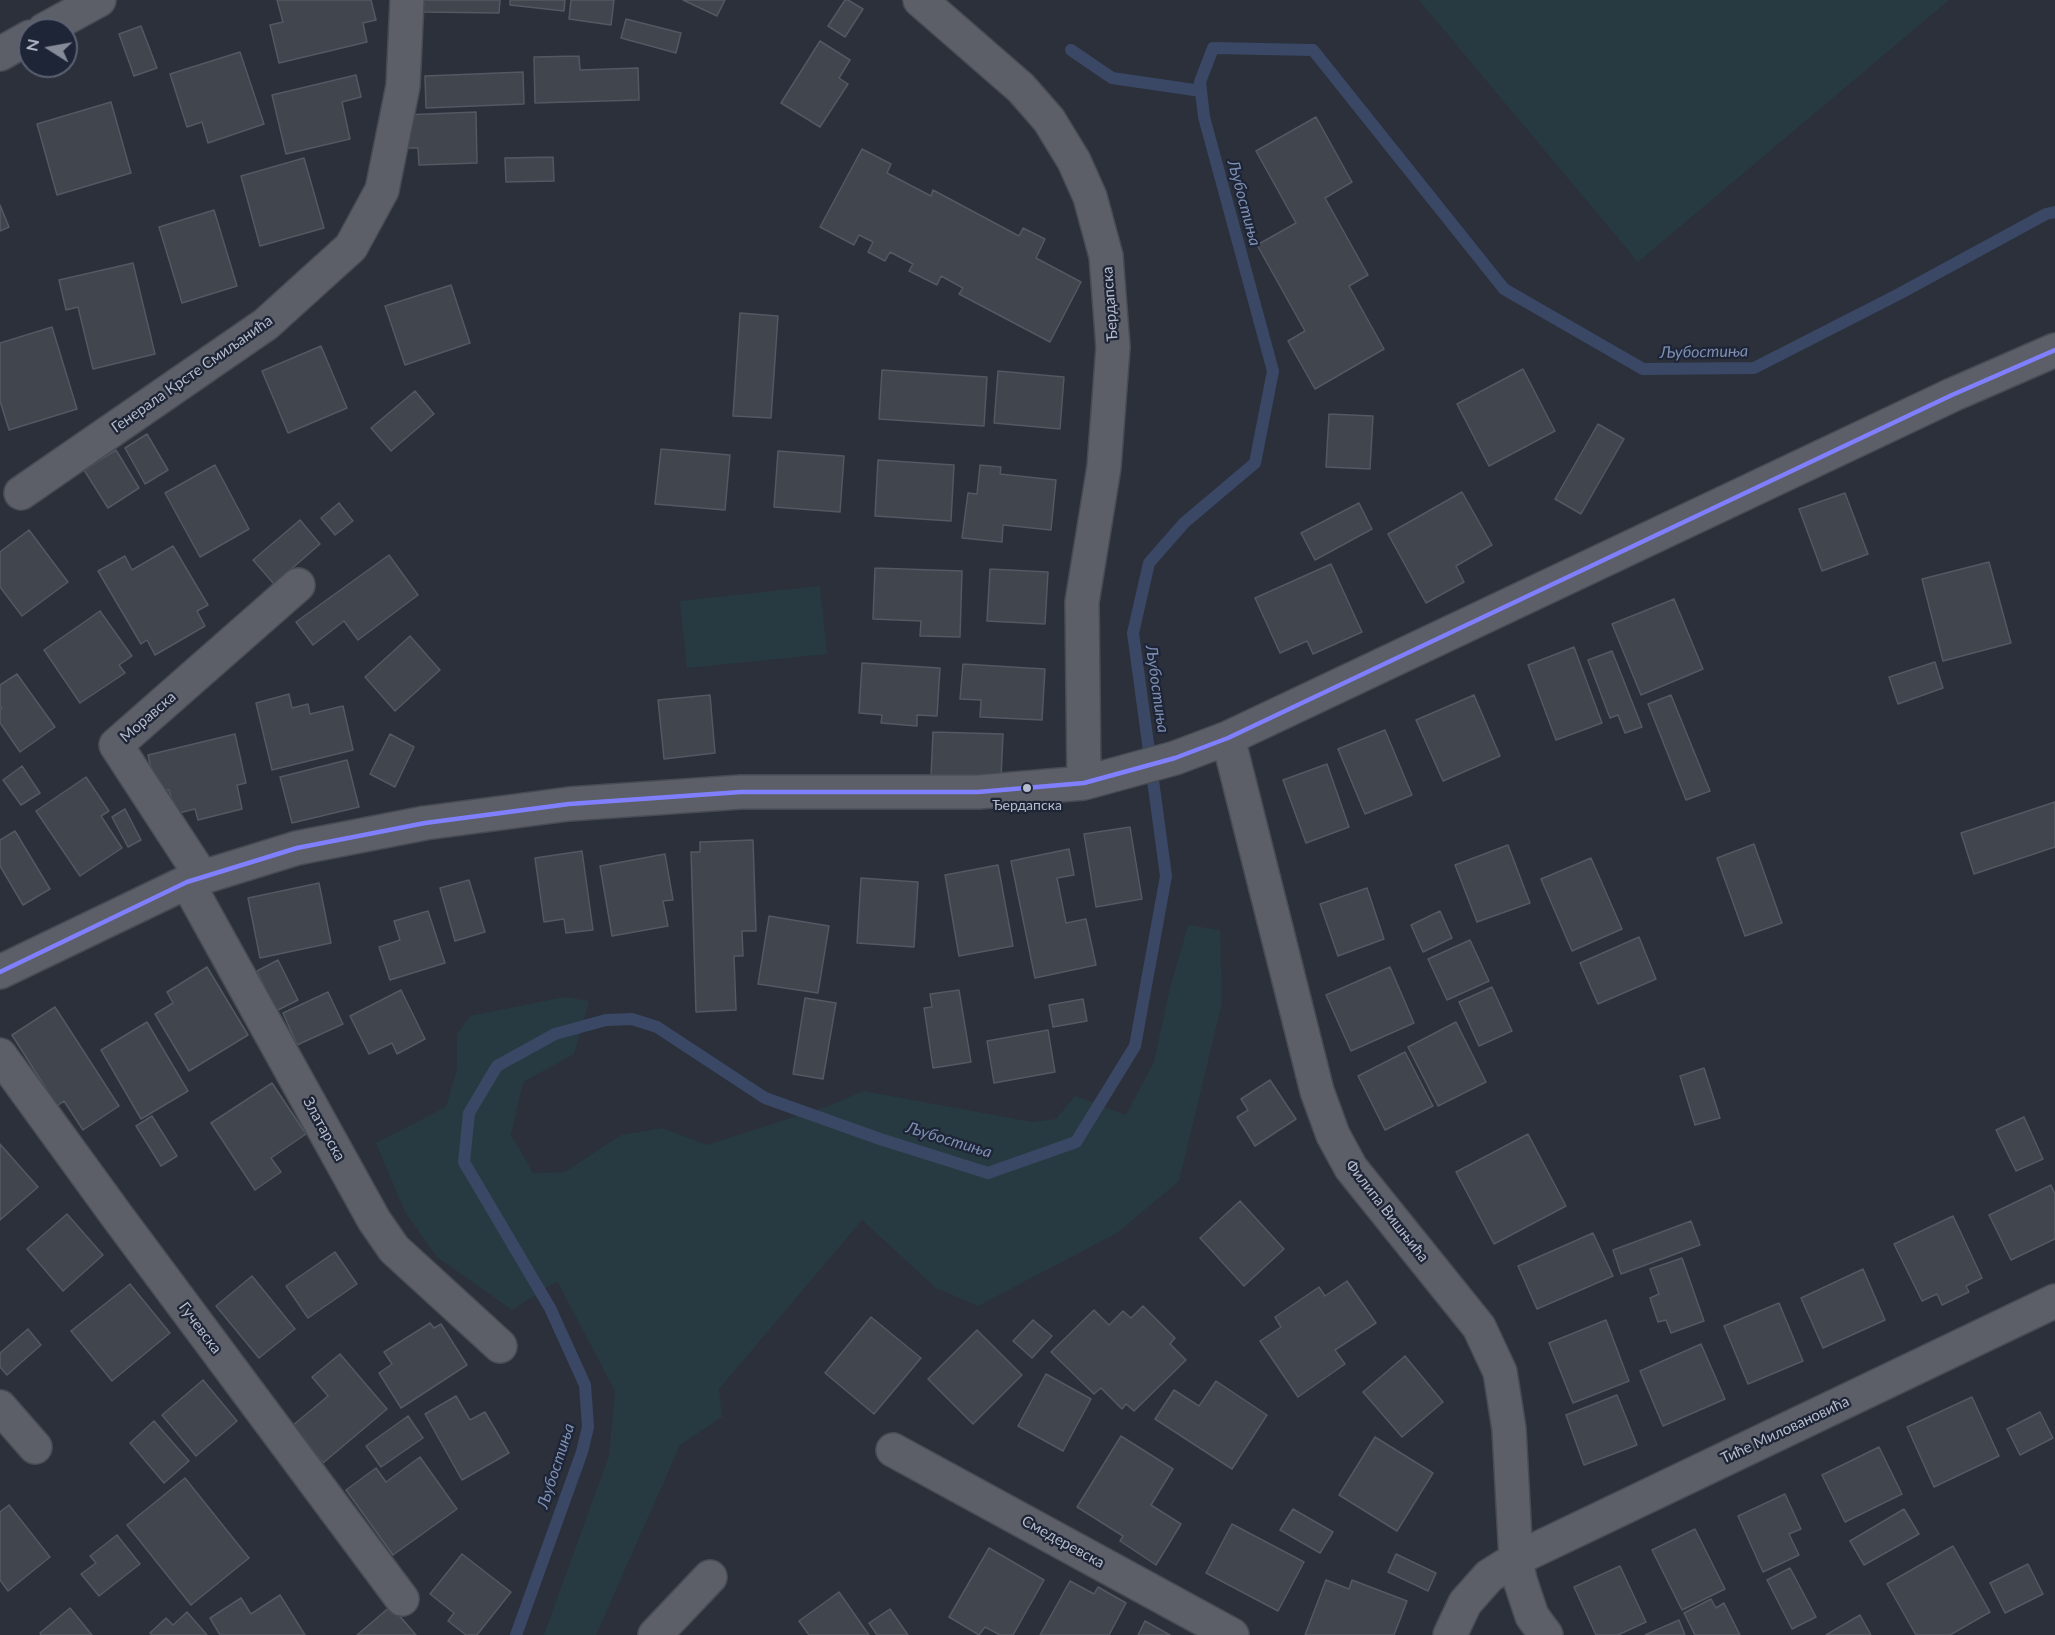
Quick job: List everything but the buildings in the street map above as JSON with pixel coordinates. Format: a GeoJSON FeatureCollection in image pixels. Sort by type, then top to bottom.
{"type":"FeatureCollection","features":[{"type":"Feature","properties":{"kind":"street"},"geometry":{"type":"LineString","coordinates":[[66,18],[99,0]]}},
{"type":"Feature","properties":{"kind":"street","name":"Генерала Крсте Смиљанића"},"geometry":{"type":"LineString","coordinates":[[21,493],[266,324],[351,247],[382,190],[403,86],[407,0]]}},
{"type":"Feature","properties":{"kind":"street","name":"Ђердапска"},"geometry":{"type":"LineString","coordinates":[[920,0],[1021,88],[1049,120],[1074,160],[1090,197],[1106,256],[1113,347],[1104,467],[1082,602],[1084,783]]}},
{"type":"Feature","properties":{"kind":"street"},"geometry":{"type":"LineString","coordinates":[[0,54],[18,44]]}},
{"type":"Feature","properties":{"kind":"street"},"geometry":{"type":"LineString","coordinates":[[0,972],[194,880],[297,848],[424,824],[569,804],[741,792],[978,792],[1084,783],[1175,758],[1228,738],[1952,395],[2055,350]]}},
{"type":"Feature","properties":{"kind":"street","name":"Моравска"},"geometry":{"type":"LineString","coordinates":[[194,880],[116,745],[298,585]]}},
{"type":"Feature","properties":{"kind":"street","name":"Филипа Вишњића"},"geometry":{"type":"LineString","coordinates":[[1228,738],[1317,1091],[1333,1135],[1351,1168],[1479,1327],[1500,1372],[1509,1429],[1516,1559],[1520,1581],[1532,1616],[1546,1635]]}},
{"type":"Feature","properties":{"kind":"street","name":"Златарска"},"geometry":{"type":"LineString","coordinates":[[194,880],[375,1220],[394,1249],[500,1346]]}},
{"type":"Feature","properties":{"kind":"street","name":"Гучевска"},"geometry":{"type":"LineString","coordinates":[[0,1055],[124,1226],[402,1599]]}},
{"type":"Feature","properties":{"kind":"street","name":"Тиће Миловановића"},"geometry":{"type":"LineString","coordinates":[[1450,1635],[1465,1603],[1489,1576],[1516,1559],[2055,1301]]}},
{"type":"Feature","properties":{"kind":"street"},"geometry":{"type":"LineString","coordinates":[[0,1407],[35,1447]]}},
{"type":"Feature","properties":{"kind":"street","name":"Смедеревска"},"geometry":{"type":"LineString","coordinates":[[893,1449],[1232,1635]]}},
{"type":"Feature","properties":{"kind":"street"},"geometry":{"type":"LineString","coordinates":[[655,1635],[710,1577]]}},
{"type":"Feature","properties":{"kind":"shaded area"},"geometry":{"type":"Polygon","coordinates":[[[1419,0],[1949,0],[1638,262],[1419,0]]]}},
{"type":"Feature","properties":{"kind":"shaded area"},"geometry":{"type":"Polygon","coordinates":[[[820,586],[827,654],[687,668],[680,601],[820,586]]]}},
{"type":"Feature","properties":{"kind":"shaded area"},"geometry":{"type":"Polygon","coordinates":[[[1188,925],[1220,930],[1222,1003],[1179,1181],[1117,1233],[978,1306],[936,1288],[862,1220],[719,1389],[722,1417],[680,1445],[596,1635],[544,1635],[609,1456],[615,1391],[557,1281],[512,1310],[437,1257],[405,1212],[376,1143],[446,1107],[457,1069],[457,1034],[470,1016],[565,997],[589,1001],[574,1054],[523,1082],[511,1135],[533,1173],[565,1172],[621,1135],[662,1128],[707,1145],[831,1105],[863,1091],[1032,1122],[1056,1119],[1075,1096],[1126,1115],[1154,1062],[1170,988],[1188,925]]]}},
{"type":"Feature","properties":{"kind":"waterway","name":"Љубостиња"},"geometry":{"type":"LineString","coordinates":[[516,1635],[582,1452],[588,1427],[585,1385],[550,1308],[464,1162],[469,1113],[497,1066],[555,1034],[606,1020],[632,1019],[657,1027],[765,1098],[880,1139],[988,1173],[1076,1142],[1135,1046],[1166,876],[1133,633],[1149,563],[1184,523],[1255,463],[1273,371],[1204,117],[1200,82],[1213,48],[1313,50],[1504,289],[1643,369],[1754,368],[1899,294],[2046,214],[2055,212]]}},
{"type":"Feature","properties":{"kind":"waterway"},"geometry":{"type":"LineString","coordinates":[[1071,50],[1112,78],[1201,91]]}},
{"type":"Feature","properties":{"kind":"transit line"},"geometry":{"type":"LineString","coordinates":[[0,972],[187,882],[297,848],[425,823],[569,804],[741,792],[978,792],[1084,783],[1175,758],[1228,738],[1952,395],[2055,350]]}},
{"type":"Feature","properties":{"kind":"place","name":"Ђердапска"},"geometry":{"type":"Point","coordinates":[1027,788]}}]}
